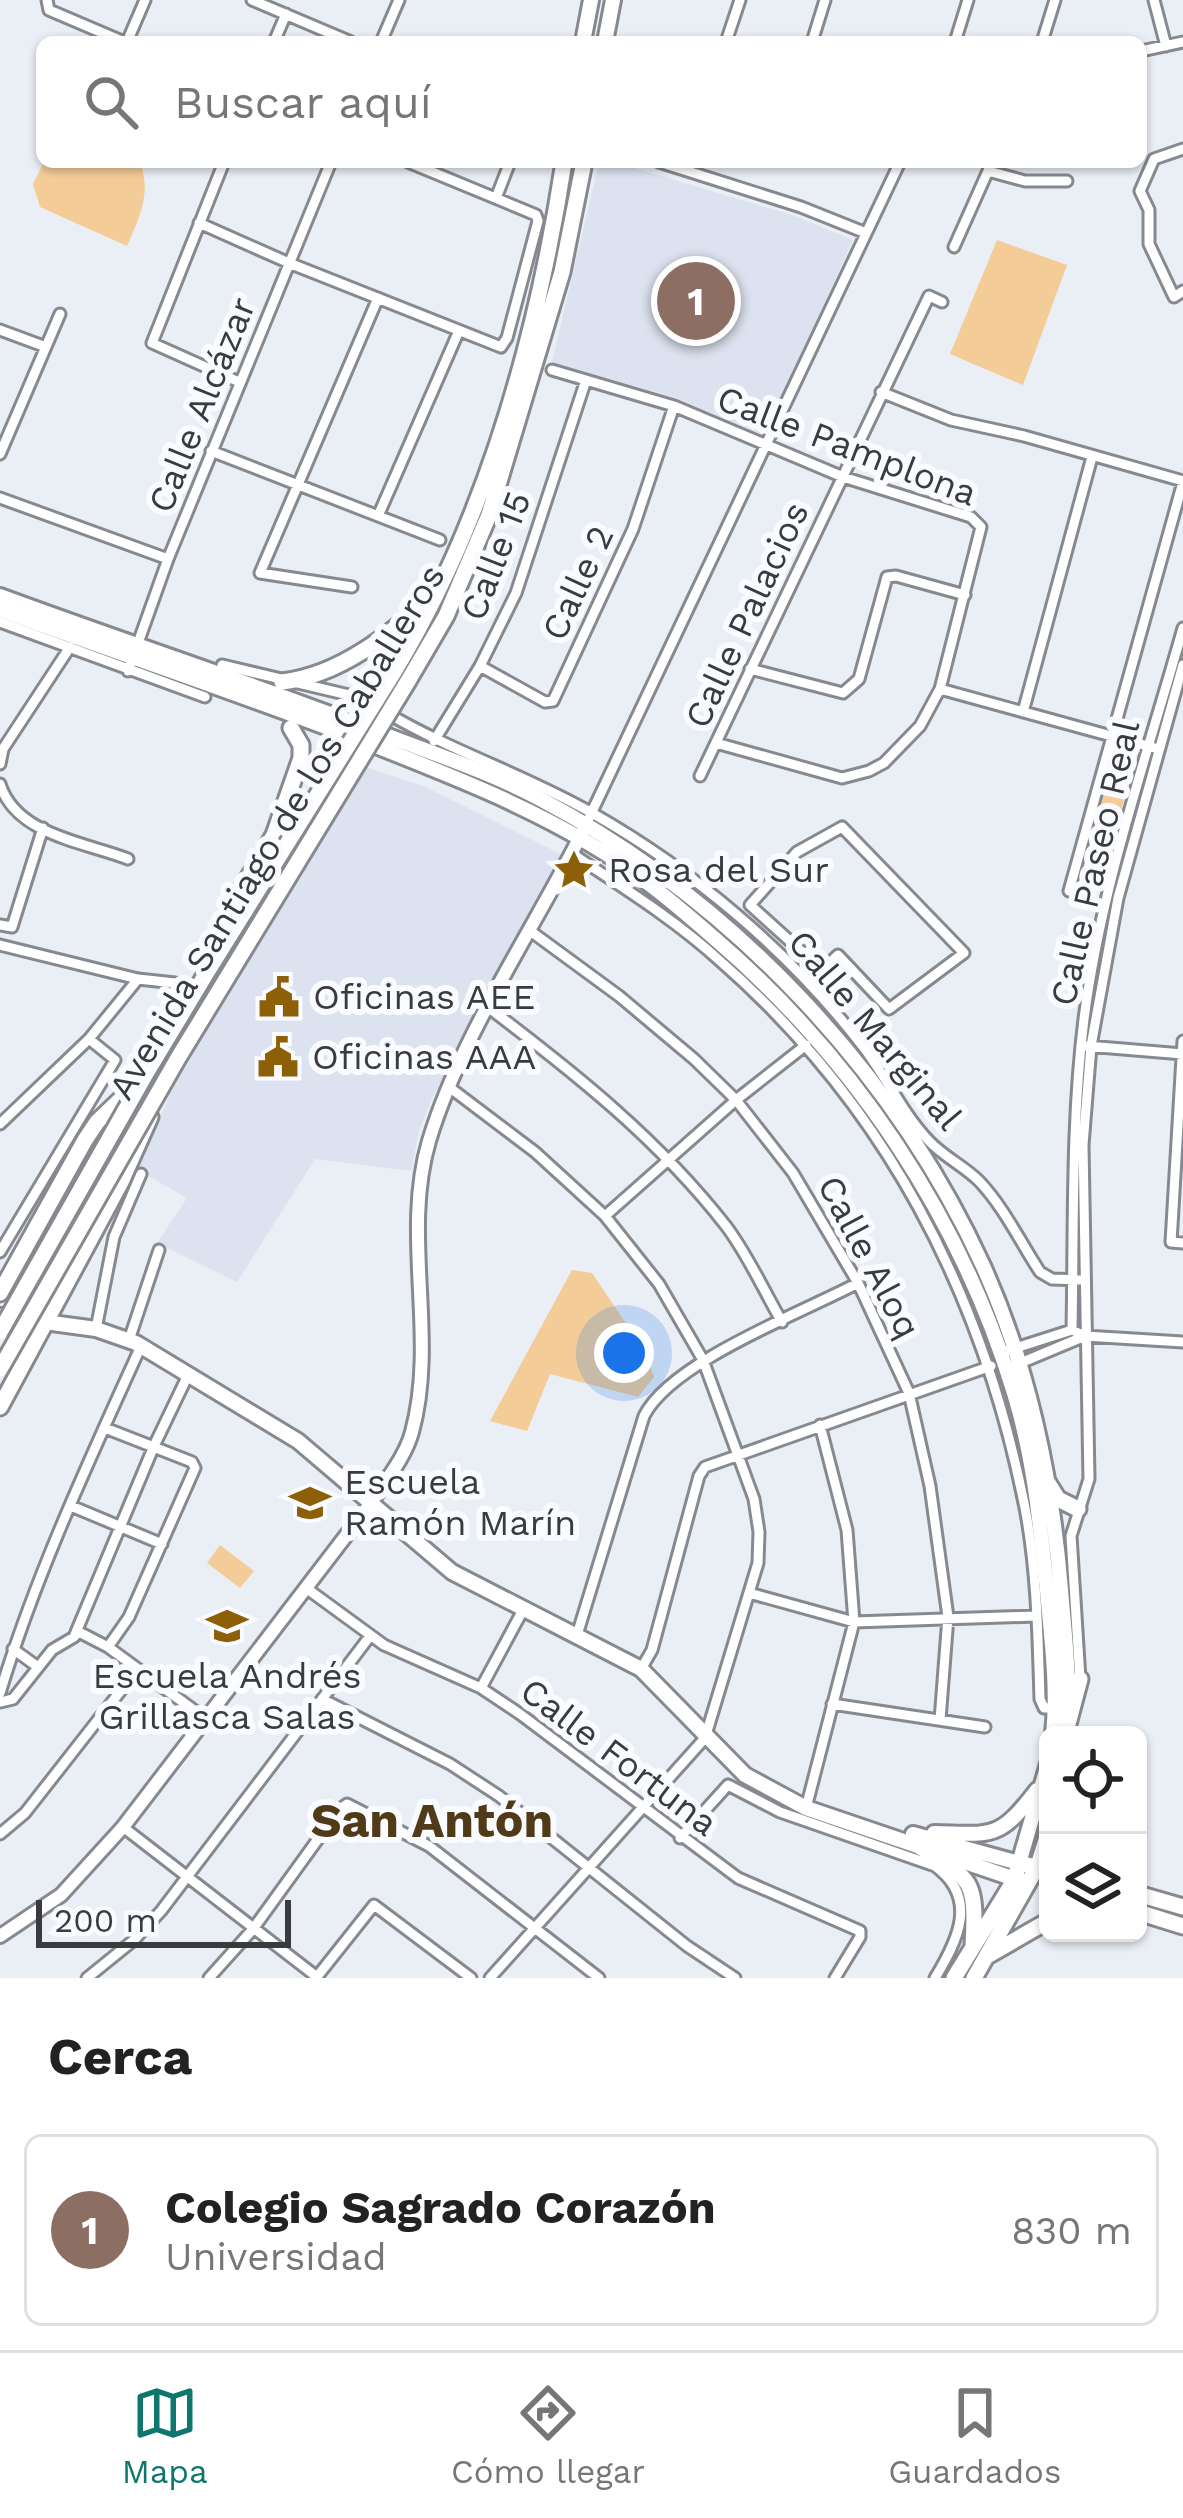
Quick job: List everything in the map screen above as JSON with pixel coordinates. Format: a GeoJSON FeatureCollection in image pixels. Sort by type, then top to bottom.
{"type":"FeatureCollection","features":[{"type":"Feature","properties":{"kind":"highway","name":"Avenida Santiago de los Caballeros"},"geometry":{"type":"LineString","coordinates":[[0,1369],[401,676],[444,586],[478,498],[526,341],[552,240],[563,168]]}},
{"type":"Feature","properties":{"kind":"highway","name":"Avenida Santiago de los Caballeros"},"geometry":{"type":"LineString","coordinates":[[0,1332],[209,969],[452,604],[489,515],[562,272],[583,168]]}},
{"type":"Feature","properties":{"kind":"highway"},"geometry":{"type":"LineString","coordinates":[[282,682],[326,671],[367,647],[403,624],[444,586]]}},
{"type":"Feature","properties":{"kind":"highway"},"geometry":{"type":"LineString","coordinates":[[209,969],[228,912],[274,836],[301,758],[301,746],[291,728]]}},
{"type":"Feature","properties":{"kind":"highway"},"geometry":{"type":"LineString","coordinates":[[0,1293],[97,1122],[144,1077]]}},
{"type":"Feature","properties":{"kind":"highway"},"geometry":{"type":"LineString","coordinates":[[0,1407],[139,1144],[161,1086]]}},
{"type":"Feature","properties":{"kind":"highway"},"geometry":{"type":"LineString","coordinates":[[1048,1483],[1058,1499],[1078,1509]]}},
{"type":"Feature","properties":{"kind":"highway"},"geometry":{"type":"LineString","coordinates":[[1069,1726],[1079,1678]]}},
{"type":"Feature","properties":{"kind":"highway"},"geometry":{"type":"LineString","coordinates":[[917,1840],[959,1870],[969,1885],[980,1952],[974,1978]]}},
{"type":"Feature","properties":{"kind":"highway"},"geometry":{"type":"LineString","coordinates":[[954,1978],[980,1952],[1033,1875]]}},
{"type":"Feature","properties":{"kind":"highway"},"geometry":{"type":"LineString","coordinates":[[1147,1897],[1183,1907]]}},
{"type":"Feature","properties":{"kind":"highway"},"geometry":{"type":"LineString","coordinates":[[1147,1915],[1183,1926]]}},
{"type":"Feature","properties":{"kind":"highway"},"geometry":{"type":"LineString","coordinates":[[980,1952],[1039,1925]]}},
{"type":"Feature","properties":{"kind":"main road"},"geometry":{"type":"LineString","coordinates":[[584,36],[591,0]]}},
{"type":"Feature","properties":{"kind":"main road"},"geometry":{"type":"LineString","coordinates":[[606,36],[614,0]]}},
{"type":"Feature","properties":{"kind":"main road"},"geometry":{"type":"LineString","coordinates":[[0,596],[132,659]]}},
{"type":"Feature","properties":{"kind":"main road"},"geometry":{"type":"LineString","coordinates":[[0,610],[330,727],[484,790],[586,825],[742,962],[834,1058],[885,1126],[943,1220],[1006,1360],[1048,1483],[1059,1567],[1068,1726]]}},
{"type":"Feature","properties":{"kind":"main road"},"geometry":{"type":"LineString","coordinates":[[0,1316],[97,1329],[190,1373],[298,1441],[452,1572],[641,1669],[746,1775],[806,1808],[1033,1875]]}},
{"type":"Feature","properties":{"kind":"main road"},"geometry":{"type":"LineString","coordinates":[[1006,1360],[1038,1499],[1054,1726]]}},
{"type":"Feature","properties":{"kind":"main road"},"geometry":{"type":"LineString","coordinates":[[917,1840],[937,1833],[976,1837],[994,1832],[1019,1814],[1039,1788]]}},
{"type":"Feature","properties":{"kind":"main road"},"geometry":{"type":"LineString","coordinates":[[1033,1875],[1039,1824]]}},
{"type":"Feature","properties":{"kind":"main road"},"geometry":{"type":"LineString","coordinates":[[1033,1875],[1047,1834]]}},
{"type":"Feature","properties":{"kind":"street"},"geometry":{"type":"LineString","coordinates":[[47,0],[49,10],[112,36]]}},
{"type":"Feature","properties":{"kind":"street"},"geometry":{"type":"LineString","coordinates":[[129,36],[145,0]]}},
{"type":"Feature","properties":{"kind":"street"},"geometry":{"type":"LineString","coordinates":[[252,0],[337,36]]}},
{"type":"Feature","properties":{"kind":"street"},"geometry":{"type":"LineString","coordinates":[[384,36],[399,0]]}},
{"type":"Feature","properties":{"kind":"street"},"geometry":{"type":"LineString","coordinates":[[728,36],[740,0]]}},
{"type":"Feature","properties":{"kind":"street"},"geometry":{"type":"LineString","coordinates":[[814,36],[825,0]]}},
{"type":"Feature","properties":{"kind":"street"},"geometry":{"type":"LineString","coordinates":[[957,36],[968,0]]}},
{"type":"Feature","properties":{"kind":"street"},"geometry":{"type":"LineString","coordinates":[[1044,36],[1055,0]]}},
{"type":"Feature","properties":{"kind":"street"},"geometry":{"type":"LineString","coordinates":[[1154,0],[1166,46]]}},
{"type":"Feature","properties":{"kind":"street"},"geometry":{"type":"LineString","coordinates":[[277,36],[286,14]]}},
{"type":"Feature","properties":{"kind":"street"},"geometry":{"type":"LineString","coordinates":[[1147,50],[1183,42]]}},
{"type":"Feature","properties":{"kind":"street"},"geometry":{"type":"LineString","coordinates":[[1183,149],[1154,159],[1140,191],[1149,210],[1149,244],[1160,272],[1174,297],[1183,291]]}},
{"type":"Feature","properties":{"kind":"street"},"geometry":{"type":"LineString","coordinates":[[222,168],[152,343],[239,382]]}},
{"type":"Feature","properties":{"kind":"street","name":"Calle Alcázar"},"geometry":{"type":"LineString","coordinates":[[132,659],[167,559],[329,168]]}},
{"type":"Feature","properties":{"kind":"street"},"geometry":{"type":"LineString","coordinates":[[199,223],[501,347],[536,215],[423,168]]}},
{"type":"Feature","properties":{"kind":"street"},"geometry":{"type":"LineString","coordinates":[[496,198],[508,168]]}},
{"type":"Feature","properties":{"kind":"street"},"geometry":{"type":"LineString","coordinates":[[692,168],[866,233]]}},
{"type":"Feature","properties":{"kind":"street"},"geometry":{"type":"LineString","coordinates":[[0,1936],[61,1895],[123,1827],[371,1503],[411,1436],[423,1340],[421,1180],[429,1140],[449,1087],[586,825],[895,168]]}},
{"type":"Feature","properties":{"kind":"street"},"geometry":{"type":"LineString","coordinates":[[954,247],[990,168]]}},
{"type":"Feature","properties":{"kind":"street"},"geometry":{"type":"LineString","coordinates":[[992,168],[1025,182],[1067,181]]}},
{"type":"Feature","properties":{"kind":"street","name":"Calle Palacios"},"geometry":{"type":"LineString","coordinates":[[700,776],[929,296],[942,302]]}},
{"type":"Feature","properties":{"kind":"street"},"geometry":{"type":"LineString","coordinates":[[352,587],[260,573],[377,298]]}},
{"type":"Feature","properties":{"kind":"street"},"geometry":{"type":"LineString","coordinates":[[0,454],[60,314]]}},
{"type":"Feature","properties":{"kind":"street"},"geometry":{"type":"LineString","coordinates":[[0,331],[46,347]]}},
{"type":"Feature","properties":{"kind":"street"},"geometry":{"type":"LineString","coordinates":[[378,516],[458,333]]}},
{"type":"Feature","properties":{"kind":"street","name":"Calle Pamplona"},"geometry":{"type":"LineString","coordinates":[[552,370],[674,406],[843,477],[977,521],[981,532],[940,688],[920,726],[897,751],[877,768],[837,778],[716,743]]}},
{"type":"Feature","properties":{"kind":"street","name":"Calle 15"},"geometry":{"type":"LineString","coordinates":[[434,741],[480,666],[524,572],[586,380]]}},
{"type":"Feature","properties":{"kind":"street"},"geometry":{"type":"LineString","coordinates":[[881,392],[950,420],[1183,481],[1069,891]]}},
{"type":"Feature","properties":{"kind":"street","name":"Calle 2"},"geometry":{"type":"LineString","coordinates":[[480,666],[545,702],[553,701],[633,529],[674,406]]}},
{"type":"Feature","properties":{"kind":"street"},"geometry":{"type":"LineString","coordinates":[[211,451],[440,540]]}},
{"type":"Feature","properties":{"kind":"street"},"geometry":{"type":"LineString","coordinates":[[1022,712],[1093,458]]}},
{"type":"Feature","properties":{"kind":"street"},"geometry":{"type":"LineString","coordinates":[[0,499],[167,559]]}},
{"type":"Feature","properties":{"kind":"street"},"geometry":{"type":"LineString","coordinates":[[751,669],[843,692],[859,679],[887,577],[965,595]]}},
{"type":"Feature","properties":{"kind":"street"},"geometry":{"type":"LineString","coordinates":[[0,622],[70,646],[132,659],[205,697]]}},
{"type":"Feature","properties":{"kind":"street","name":"Calle Paseo Real"},"geometry":{"type":"LineString","coordinates":[[1155,748],[1183,628]]}},
{"type":"Feature","properties":{"kind":"street"},"geometry":{"type":"LineString","coordinates":[[0,764],[3,748],[70,646]]}},
{"type":"Feature","properties":{"kind":"street","name":"Calle Marginal"},"geometry":{"type":"LineString","coordinates":[[222,665],[353,696],[434,741],[487,761],[586,825],[670,862],[809,982],[863,1046],[928,1141],[985,1188],[1040,1272],[1052,1279],[1078,1279]]}},
{"type":"Feature","properties":{"kind":"street","name":"Calle Paseo Real"},"geometry":{"type":"LineString","coordinates":[[1084,1336],[1073,1131],[1101,928],[1183,665]]}},
{"type":"Feature","properties":{"kind":"street"},"geometry":{"type":"LineString","coordinates":[[940,688],[1155,748]]}},
{"type":"Feature","properties":{"kind":"street"},"geometry":{"type":"LineString","coordinates":[[0,784],[19,815],[43,829],[128,859]]}},
{"type":"Feature","properties":{"kind":"street"},"geometry":{"type":"LineString","coordinates":[[809,982],[822,970],[838,955],[889,1010],[964,953],[842,827],[797,852],[750,905],[822,970]]}},
{"type":"Feature","properties":{"kind":"street"},"geometry":{"type":"LineString","coordinates":[[0,926],[12,927],[43,829]]}},
{"type":"Feature","properties":{"kind":"street"},"geometry":{"type":"LineString","coordinates":[[571,853],[658,910],[721,961],[806,1045],[893,1159],[1006,1360],[1026,1512],[1040,1699],[1044,1708],[1055,1708]]}},
{"type":"Feature","properties":{"kind":"street","name":"Calle Aloq"},"geometry":{"type":"LineString","coordinates":[[529,930],[619,996],[736,1100],[793,1173],[858,1283],[909,1394],[930,1486],[948,1617],[940,1720]]}},
{"type":"Feature","properties":{"kind":"street"},"geometry":{"type":"LineString","coordinates":[[0,945],[138,979],[175,983]]}},
{"type":"Feature","properties":{"kind":"street"},"geometry":{"type":"LineString","coordinates":[[0,1124],[89,1039],[138,979]]}},
{"type":"Feature","properties":{"kind":"street"},"geometry":{"type":"LineString","coordinates":[[489,1008],[588,1083],[670,1159],[730,1230],[782,1322]]}},
{"type":"Feature","properties":{"kind":"street"},"geometry":{"type":"LineString","coordinates":[[0,1252],[115,1060],[89,1039]]}},
{"type":"Feature","properties":{"kind":"street"},"geometry":{"type":"LineString","coordinates":[[1183,1041],[1171,1242],[1183,1244]]}},
{"type":"Feature","properties":{"kind":"street"},"geometry":{"type":"LineString","coordinates":[[605,1216],[806,1045]]}},
{"type":"Feature","properties":{"kind":"street"},"geometry":{"type":"LineString","coordinates":[[1086,1046],[1182,1054]]}},
{"type":"Feature","properties":{"kind":"street"},"geometry":{"type":"LineString","coordinates":[[449,1087],[535,1152],[605,1216],[659,1284],[703,1360],[739,1452],[759,1532],[758,1563],[705,1738],[490,1978]]}},
{"type":"Feature","properties":{"kind":"street"},"geometry":{"type":"LineString","coordinates":[[97,1329],[114,1237],[141,1174]]}},
{"type":"Feature","properties":{"kind":"street"},"geometry":{"type":"LineString","coordinates":[[0,1693],[13,1649],[105,1427],[135,1343],[160,1250]]}},
{"type":"Feature","properties":{"kind":"street","name":"Calle Paseo Real"},"geometry":{"type":"LineString","coordinates":[[1072,1330],[1078,1279]]}},
{"type":"Feature","properties":{"kind":"street"},"geometry":{"type":"LineString","coordinates":[[577,1635],[653,1398],[703,1360],[858,1283]]}},
{"type":"Feature","properties":{"kind":"street"},"geometry":{"type":"LineString","coordinates":[[1006,1360],[1072,1330],[1084,1336]]}},
{"type":"Feature","properties":{"kind":"street"},"geometry":{"type":"LineString","coordinates":[[1079,1678],[1071,1536],[1089,1479],[1084,1336]]}},
{"type":"Feature","properties":{"kind":"street"},"geometry":{"type":"LineString","coordinates":[[641,1669],[652,1650],[699,1476],[712,1462],[1084,1336],[1183,1342]]}},
{"type":"Feature","properties":{"kind":"street"},"geometry":{"type":"LineString","coordinates":[[0,1702],[13,1699],[52,1650],[74,1637],[190,1373]]}},
{"type":"Feature","properties":{"kind":"street"},"geometry":{"type":"LineString","coordinates":[[806,1808],[854,1622],[847,1530],[820,1425]]}},
{"type":"Feature","properties":{"kind":"street"},"geometry":{"type":"LineString","coordinates":[[105,1427],[192,1462],[196,1468],[129,1617],[108,1647]]}},
{"type":"Feature","properties":{"kind":"street"},"geometry":{"type":"LineString","coordinates":[[71,1506],[162,1544]]}},
{"type":"Feature","properties":{"kind":"street","name":"Calle Fortuna"},"geometry":{"type":"LineString","coordinates":[[306,1588],[370,1636],[481,1688],[520,1714],[738,1878],[860,1931],[835,1978]]}},
{"type":"Feature","properties":{"kind":"street"},"geometry":{"type":"LineString","coordinates":[[749,1593],[854,1622],[1036,1616]]}},
{"type":"Feature","properties":{"kind":"street"},"geometry":{"type":"LineString","coordinates":[[481,1688],[523,1610]]}},
{"type":"Feature","properties":{"kind":"street"},"geometry":{"type":"LineString","coordinates":[[77,1631],[108,1647],[206,1719]]}},
{"type":"Feature","properties":{"kind":"street"},"geometry":{"type":"LineString","coordinates":[[87,1978],[134,1940],[189,1877],[370,1636]]}},
{"type":"Feature","properties":{"kind":"street"},"geometry":{"type":"LineString","coordinates":[[13,1649],[38,1667]]}},
{"type":"Feature","properties":{"kind":"street"},"geometry":{"type":"LineString","coordinates":[[0,1834],[25,1813],[137,1670]]}},
{"type":"Feature","properties":{"kind":"street"},"geometry":{"type":"LineString","coordinates":[[324,1700],[466,1775],[735,1978]]}},
{"type":"Feature","properties":{"kind":"street"},"geometry":{"type":"LineString","coordinates":[[832,1704],[986,1727]]}},
{"type":"Feature","properties":{"kind":"street"},"geometry":{"type":"LineString","coordinates":[[680,1838],[728,1785],[780,1812],[935,1866],[951,1879],[963,1907],[958,1939],[935,1978]]}},
{"type":"Feature","properties":{"kind":"street"},"geometry":{"type":"LineString","coordinates":[[209,1978],[253,1929],[346,1804],[415,1837],[598,1978]]}},
{"type":"Feature","properties":{"kind":"street"},"geometry":{"type":"LineString","coordinates":[[123,1827],[317,1978],[374,1905],[471,1978]]}},
{"type":"Feature","properties":{"kind":"shaded area"},"geometry":{"type":"Polygon","coordinates":[[[41,168],[142,168],[144,195],[127,246],[40,207],[33,184],[41,168]]]}},
{"type":"Feature","properties":{"kind":"shaded area"},"geometry":{"type":"Polygon","coordinates":[[[598,168],[635,168],[795,216],[853,240],[764,435],[673,397],[552,362],[598,168]]]}},
{"type":"Feature","properties":{"kind":"shaded area"},"geometry":{"type":"Polygon","coordinates":[[[997,240],[1067,265],[1023,385],[950,354],[997,240]]]}},
{"type":"Feature","properties":{"kind":"shaded area"},"geometry":{"type":"Polygon","coordinates":[[[365,767],[423,786],[565,856],[431,1100],[411,1171],[315,1159],[237,1282],[157,1243],[187,1198],[136,1169],[182,1069],[365,767]]]}},
{"type":"Feature","properties":{"kind":"shaded area"},"geometry":{"type":"Polygon","coordinates":[[[1110,767],[1132,772],[1119,818],[1097,813],[1110,767]]]}},
{"type":"Feature","properties":{"kind":"shaded area"},"geometry":{"type":"Polygon","coordinates":[[[572,1270],[592,1273],[644,1350],[654,1377],[638,1397],[550,1374],[527,1431],[490,1421],[572,1270]]]}},
{"type":"Feature","properties":{"kind":"shaded area"},"geometry":{"type":"Polygon","coordinates":[[[220,1545],[254,1571],[240,1588],[207,1563],[220,1545]]]}},
{"type":"Feature","properties":{"kind":"place","name":"Colegio Sagrado Corazón"},"geometry":{"type":"Point","coordinates":[696,301]}},
{"type":"Feature","properties":{"kind":"place","name":"Rosa del Sur"},"geometry":{"type":"Point","coordinates":[574,870]}},
{"type":"Feature","properties":{"kind":"place","name":"Oficinas AEE"},"geometry":{"type":"Point","coordinates":[279,997]}},
{"type":"Feature","properties":{"kind":"place","name":"Oficinas AAA"},"geometry":{"type":"Point","coordinates":[278,1057]}},
{"type":"Feature","properties":{"kind":"place","name":"Escuela Ramón Marín"},"geometry":{"type":"Point","coordinates":[310,1503]}},
{"type":"Feature","properties":{"kind":"place","name":"Escuela Andrés Grillasca Salas"},"geometry":{"type":"Point","coordinates":[227,1626]}},
{"type":"Feature","properties":{"kind":"district","name":"San Antón"},"geometry":{"type":"Point","coordinates":[432,1820]}}]}
